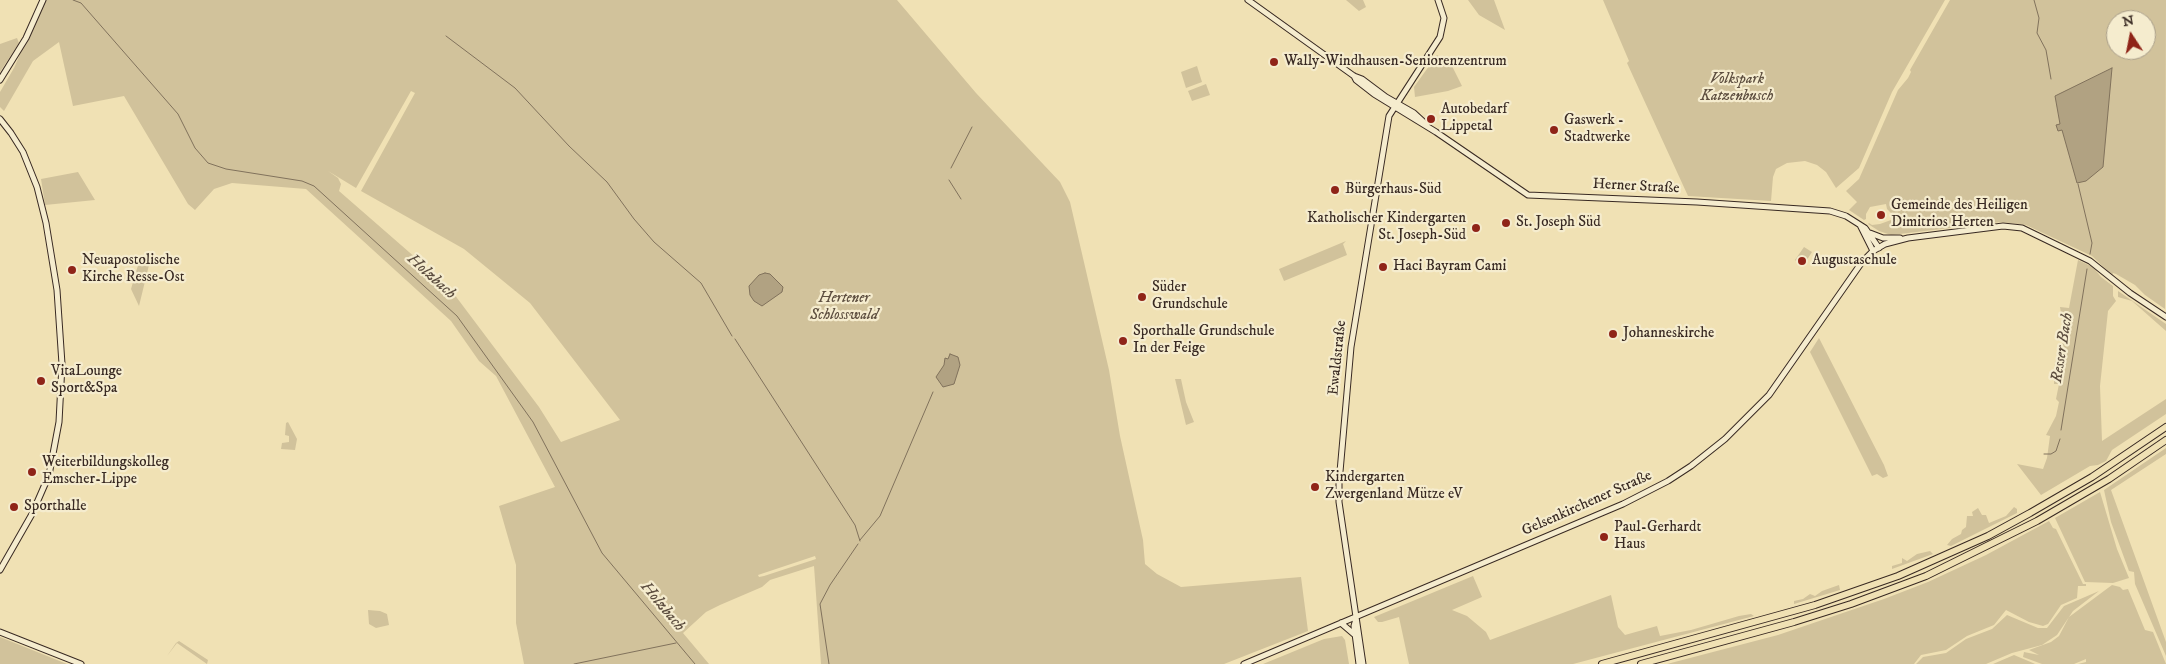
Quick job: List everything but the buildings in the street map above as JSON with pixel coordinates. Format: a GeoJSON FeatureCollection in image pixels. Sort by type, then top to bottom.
{"type":"FeatureCollection","features":[{"type":"Feature","properties":{"kind":"highway"},"geometry":{"type":"LineString","coordinates":[[1602,664],[1815,605],[1906,572],[1979,540],[2030,513],[2092,477],[2166,427]]}},
{"type":"Feature","properties":{"kind":"highway"},"geometry":{"type":"LineString","coordinates":[[1641,664],[1794,622],[1851,604],[1926,576],[2037,522],[2109,479],[2166,440]]}},
{"type":"Feature","properties":{"kind":"main road"},"geometry":{"type":"LineString","coordinates":[[0,80],[26,38],[43,0]]}},
{"type":"Feature","properties":{"kind":"main road"},"geometry":{"type":"LineString","coordinates":[[1248,0],[1354,76],[1356,80],[1396,104]]}},
{"type":"Feature","properties":{"kind":"main road","name":"Ewaldstraße"},"geometry":{"type":"LineString","coordinates":[[1363,664],[1338,483],[1354,322],[1389,116],[1440,37],[1444,18],[1438,0]]}},
{"type":"Feature","properties":{"kind":"main road","name":"Herner Straße"},"geometry":{"type":"LineString","coordinates":[[1396,104],[1528,195],[1697,202],[1830,211],[1846,216],[1869,233],[1883,238],[1908,238],[2003,226],[2022,228],[2090,261],[2130,293],[2166,317]]}},
{"type":"Feature","properties":{"kind":"main road"},"geometry":{"type":"LineString","coordinates":[[0,119],[23,152],[42,205],[57,290],[62,382],[59,422],[48,475],[32,514],[0,570]]}},
{"type":"Feature","properties":{"kind":"main road"},"geometry":{"type":"LineString","coordinates":[[1860,225],[1876,249]]}},
{"type":"Feature","properties":{"kind":"main road","name":"Herner Straße"},"geometry":{"type":"LineString","coordinates":[[1869,233],[1876,249],[1908,238]]}},
{"type":"Feature","properties":{"kind":"main road","name":"Gelsenkirchener Straße"},"geometry":{"type":"LineString","coordinates":[[1244,664],[1623,504],[1691,466],[1725,439],[1772,391],[1862,262],[1876,249]]}},
{"type":"Feature","properties":{"kind":"main road","name":"Ewaldstraße"},"geometry":{"type":"LineString","coordinates":[[1357,616],[1354,626],[1359,664]]}},
{"type":"Feature","properties":{"kind":"main road"},"geometry":{"type":"LineString","coordinates":[[1341,623],[1355,635]]}},
{"type":"Feature","properties":{"kind":"main road"},"geometry":{"type":"LineString","coordinates":[[0,632],[81,664]]}},
{"type":"Feature","properties":{"kind":"green space","name":"Hertener Schlosswald"},"geometry":{"type":"Polygon","coordinates":[[[44,0],[897,0],[976,93],[1060,182],[1070,202],[1109,370],[1120,436],[1143,540],[1145,564],[1157,574],[1181,587],[1301,577],[1308,631],[1224,664],[821,664],[814,566],[770,580],[762,587],[706,612],[683,633],[709,664],[524,664],[516,623],[516,565],[499,506],[555,487],[496,376],[479,361],[451,321],[306,189],[232,183],[214,189],[195,210],[188,204],[124,96],[73,106],[59,42],[33,61],[4,111],[0,107],[0,92],[14,68],[44,0]],[[411,91],[356,188],[328,171],[338,178],[341,184],[339,191],[448,286],[539,407],[561,442],[620,420],[530,303],[464,249],[361,191],[415,93],[411,91]],[[815,556],[758,575],[759,577],[764,576],[816,559],[815,556]]]}},
{"type":"Feature","properties":{"kind":"green space"},"geometry":{"type":"Polygon","coordinates":[[[1346,0],[1363,0],[1366,7],[1359,11],[1346,0]]]}},
{"type":"Feature","properties":{"kind":"green space"},"geometry":{"type":"Polygon","coordinates":[[[1468,0],[1494,0],[1505,30],[1479,15],[1468,0]]]}},
{"type":"Feature","properties":{"kind":"green space","name":"Volkspark Katzenbusch"},"geometry":{"type":"Polygon","coordinates":[[[1603,0],[1945,0],[1892,92],[1859,168],[1836,188],[1826,172],[1817,165],[1805,161],[1787,163],[1776,169],[1773,177],[1771,201],[1688,196],[1627,63],[1629,61],[1603,0]]]}},
{"type":"Feature","properties":{"kind":"green space"},"geometry":{"type":"Polygon","coordinates":[[[1950,0],[2166,0],[2165,309],[2145,295],[2135,285],[2116,274],[2113,273],[2112,275],[2092,256],[2026,225],[2001,222],[1891,235],[1879,231],[1868,224],[1880,224],[1891,220],[1891,213],[1887,209],[1886,204],[1870,207],[1864,220],[1849,210],[1857,202],[1846,191],[1859,179],[1898,90],[1911,72],[1910,70],[1950,0]]]}},
{"type":"Feature","properties":{"kind":"green space"},"geometry":{"type":"Polygon","coordinates":[[[17,38],[19,43],[0,72],[0,44],[17,38]]]}},
{"type":"Feature","properties":{"kind":"green space"},"geometry":{"type":"Polygon","coordinates":[[[1437,55],[1451,64],[1462,86],[1448,91],[1415,97],[1414,87],[1437,55]]]}},
{"type":"Feature","properties":{"kind":"green space"},"geometry":{"type":"Polygon","coordinates":[[[1197,66],[1202,82],[1186,88],[1181,72],[1197,66]]]}},
{"type":"Feature","properties":{"kind":"green space"},"geometry":{"type":"Polygon","coordinates":[[[1206,84],[1210,95],[1192,101],[1188,91],[1206,84]]]}},
{"type":"Feature","properties":{"kind":"green space"},"geometry":{"type":"Polygon","coordinates":[[[78,172],[95,200],[45,205],[41,179],[78,172]]]}},
{"type":"Feature","properties":{"kind":"green space"},"geometry":{"type":"Polygon","coordinates":[[[1346,241],[1343,244],[1347,255],[1284,281],[1279,269],[1346,241]]]}},
{"type":"Feature","properties":{"kind":"green space"},"geometry":{"type":"Polygon","coordinates":[[[1804,247],[1812,252],[1803,266],[1795,260],[1804,247]]]}},
{"type":"Feature","properties":{"kind":"green space"},"geometry":{"type":"Polygon","coordinates":[[[2078,260],[2093,267],[2101,277],[2113,286],[2113,296],[2116,301],[2108,311],[2100,386],[2102,441],[2166,399],[2166,414],[2112,450],[2106,461],[2090,466],[2041,495],[2017,464],[2043,469],[2047,458],[2050,436],[2046,435],[2056,416],[2059,402],[2056,399],[2059,384],[2054,384],[2055,361],[2063,360],[2065,356],[2062,345],[2065,335],[2060,307],[2069,308],[2078,260]]]}},
{"type":"Feature","properties":{"kind":"green space"},"geometry":{"type":"Polygon","coordinates":[[[139,262],[149,265],[139,306],[131,289],[139,262]]]}},
{"type":"Feature","properties":{"kind":"green space"},"geometry":{"type":"Polygon","coordinates":[[[2118,291],[2166,324],[2166,331],[2132,301],[2118,297],[2118,291]]]}},
{"type":"Feature","properties":{"kind":"green space"},"geometry":{"type":"Polygon","coordinates":[[[1819,338],[1888,476],[1883,478],[1877,474],[1872,476],[1810,352],[1819,338]]]}},
{"type":"Feature","properties":{"kind":"green space"},"geometry":{"type":"Polygon","coordinates":[[[1175,379],[1181,379],[1186,402],[1194,422],[1186,425],[1175,379]]]}},
{"type":"Feature","properties":{"kind":"green space"},"geometry":{"type":"Polygon","coordinates":[[[288,422],[297,439],[295,450],[281,449],[282,443],[289,442],[289,436],[285,435],[286,423],[288,422]]]}},
{"type":"Feature","properties":{"kind":"green space"},"geometry":{"type":"Polygon","coordinates":[[[2166,448],[2166,454],[2111,490],[2166,642],[2166,656],[2135,584],[2134,572],[2129,571],[2111,522],[2104,490],[2166,448]]]}},
{"type":"Feature","properties":{"kind":"green space"},"geometry":{"type":"Polygon","coordinates":[[[2100,492],[2117,549],[2129,578],[2113,583],[2085,582],[2055,518],[2100,492]]]}},
{"type":"Feature","properties":{"kind":"green space"},"geometry":{"type":"Polygon","coordinates":[[[2014,507],[2017,509],[2017,513],[1951,546],[1947,545],[1952,539],[1961,534],[1962,530],[1966,527],[1967,516],[1973,516],[1972,512],[1978,508],[1982,515],[1986,515],[1989,523],[2006,516],[2014,507]]]}},
{"type":"Feature","properties":{"kind":"green space"},"geometry":{"type":"Polygon","coordinates":[[[2049,521],[2053,528],[2056,529],[2083,584],[2086,584],[2086,586],[2078,586],[2077,598],[2061,605],[2048,624],[2043,626],[2029,622],[2006,610],[1994,625],[1967,636],[1946,650],[1921,655],[1914,664],[1667,664],[1778,635],[1884,599],[1928,582],[1986,555],[2049,521]]]}},
{"type":"Feature","properties":{"kind":"green space"},"geometry":{"type":"Polygon","coordinates":[[[1930,551],[1933,554],[1892,569],[1892,566],[1902,563],[1902,558],[1907,561],[1917,554],[1930,551]]]}},
{"type":"Feature","properties":{"kind":"green space"},"geometry":{"type":"Polygon","coordinates":[[[1473,576],[1482,597],[1452,610],[1467,616],[1486,632],[1490,640],[1611,595],[1618,627],[1625,635],[1657,626],[1660,636],[1691,630],[1739,616],[1751,614],[1754,616],[1573,664],[1409,664],[1399,617],[1378,622],[1374,617],[1473,576]]]}},
{"type":"Feature","properties":{"kind":"green space"},"geometry":{"type":"Polygon","coordinates":[[[1839,585],[1840,590],[1794,604],[1794,601],[1803,599],[1810,594],[1815,596],[1822,591],[1839,585]]]}},
{"type":"Feature","properties":{"kind":"green space"},"geometry":{"type":"Polygon","coordinates":[[[2112,585],[2123,590],[2128,589],[2145,630],[2153,632],[2166,664],[2078,664],[2086,662],[2086,659],[2074,664],[2042,664],[2023,657],[2024,652],[2039,655],[2029,650],[2051,642],[2059,636],[2069,617],[2112,585]]]}},
{"type":"Feature","properties":{"kind":"green space"},"geometry":{"type":"Polygon","coordinates":[[[2099,591],[2073,611],[2057,635],[2042,645],[2012,653],[1986,664],[1916,664],[1923,657],[1946,653],[1966,639],[1992,629],[2007,615],[2038,628],[2047,628],[2064,606],[2099,591]]]}},
{"type":"Feature","properties":{"kind":"green space"},"geometry":{"type":"Polygon","coordinates":[[[368,610],[387,614],[389,625],[376,628],[369,624],[368,610]]]}},
{"type":"Feature","properties":{"kind":"green space"},"geometry":{"type":"Polygon","coordinates":[[[1342,636],[1345,640],[1349,664],[1263,664],[1324,639],[1342,636]]]}},
{"type":"Feature","properties":{"kind":"green space"},"geometry":{"type":"Polygon","coordinates":[[[0,637],[67,664],[0,664],[0,637]]]}},
{"type":"Feature","properties":{"kind":"green space"},"geometry":{"type":"Polygon","coordinates":[[[179,641],[208,660],[207,664],[177,643],[167,656],[176,643],[179,641]]]}},
{"type":"Feature","properties":{"kind":"green space"},"geometry":{"type":"Polygon","coordinates":[[[2014,655],[2035,664],[1993,664],[2014,655]]]}},
{"type":"Feature","properties":{"kind":"shaded area"},"geometry":{"type":"Polygon","coordinates":[[[2112,68],[2103,167],[2086,181],[2077,183],[2062,130],[2058,131],[2056,125],[2060,124],[2055,96],[2112,68]]]}},
{"type":"Feature","properties":{"kind":"shaded area"},"geometry":{"type":"Polygon","coordinates":[[[770,274],[783,287],[782,292],[762,306],[754,301],[750,295],[749,286],[759,275],[770,274]]]}},
{"type":"Feature","properties":{"kind":"shaded area"},"geometry":{"type":"Polygon","coordinates":[[[950,354],[958,357],[960,365],[954,384],[943,387],[936,377],[944,365],[945,358],[948,359],[950,354]]]}},
{"type":"Feature","properties":{"kind":"waterway","name":"Holzbach"},"geometry":{"type":"LineString","coordinates":[[73,0],[81,3],[178,114],[195,148],[208,163],[226,169],[302,181],[314,186],[457,316],[533,422],[602,553],[695,664]]}},
{"type":"Feature","properties":{"kind":"waterway","name":"Resser Bach"},"geometry":{"type":"LineString","coordinates":[[2034,0],[2039,18],[2037,33],[2046,50],[2051,79]]}},
{"type":"Feature","properties":{"kind":"waterway"},"geometry":{"type":"LineString","coordinates":[[446,36],[515,88],[569,146],[607,182],[634,219],[654,242],[701,283],[732,336]]}},
{"type":"Feature","properties":{"kind":"waterway"},"geometry":{"type":"LineString","coordinates":[[951,168],[972,127]]}},
{"type":"Feature","properties":{"kind":"waterway"},"geometry":{"type":"LineString","coordinates":[[949,180],[961,199]]}},
{"type":"Feature","properties":{"kind":"waterway","name":"Resser Bach"},"geometry":{"type":"LineString","coordinates":[[2078,184],[2092,243],[2090,254]]}},
{"type":"Feature","properties":{"kind":"waterway","name":"Resser Bach"},"geometry":{"type":"LineString","coordinates":[[2061,430],[2087,269]]}},
{"type":"Feature","properties":{"kind":"waterway"},"geometry":{"type":"LineString","coordinates":[[735,339],[855,525],[860,541]]}},
{"type":"Feature","properties":{"kind":"waterway"},"geometry":{"type":"LineString","coordinates":[[860,540],[880,516],[933,392]]}},
{"type":"Feature","properties":{"kind":"waterway","name":"Resser Bach"},"geometry":{"type":"LineString","coordinates":[[2044,454],[2051,454],[2056,451],[2060,439]]}},
{"type":"Feature","properties":{"kind":"waterway"},"geometry":{"type":"LineString","coordinates":[[829,664],[820,604],[830,585],[858,544]]}},
{"type":"Feature","properties":{"kind":"waterway"},"geometry":{"type":"LineString","coordinates":[[574,664],[676,643]]}},
{"type":"Feature","properties":{"kind":"place","name":"Wally-Windhausen-Seniorenzentrum"},"geometry":{"type":"Point","coordinates":[1274,62]}},
{"type":"Feature","properties":{"kind":"place","name":"Autobedarf Lippetal"},"geometry":{"type":"Point","coordinates":[1431,119]}},
{"type":"Feature","properties":{"kind":"place","name":"Gaswerk - Stadtwerke"},"geometry":{"type":"Point","coordinates":[1554,130]}},
{"type":"Feature","properties":{"kind":"place","name":"Bürgerhaus-Süd"},"geometry":{"type":"Point","coordinates":[1335,190]}},
{"type":"Feature","properties":{"kind":"place","name":"Gemeinde des Heiligen Dimitrios Herten"},"geometry":{"type":"Point","coordinates":[1881,215]}},
{"type":"Feature","properties":{"kind":"place","name":"St. Joseph Süd"},"geometry":{"type":"Point","coordinates":[1506,223]}},
{"type":"Feature","properties":{"kind":"place","name":"Katholischer Kindergarten St. Joseph-Süd"},"geometry":{"type":"Point","coordinates":[1476,228]}},
{"type":"Feature","properties":{"kind":"place","name":"Augustaschule"},"geometry":{"type":"Point","coordinates":[1802,261]}},
{"type":"Feature","properties":{"kind":"place","name":"Haci Bayram Cami"},"geometry":{"type":"Point","coordinates":[1383,267]}},
{"type":"Feature","properties":{"kind":"place","name":"Neuapostolische Kirche Resse-Ost"},"geometry":{"type":"Point","coordinates":[72,270]}},
{"type":"Feature","properties":{"kind":"place","name":"Süder Grundschule"},"geometry":{"type":"Point","coordinates":[1142,297]}},
{"type":"Feature","properties":{"kind":"place","name":"Johanneskirche"},"geometry":{"type":"Point","coordinates":[1613,334]}},
{"type":"Feature","properties":{"kind":"place","name":"Sporthalle Grundschule In der Feige"},"geometry":{"type":"Point","coordinates":[1123,341]}},
{"type":"Feature","properties":{"kind":"place","name":"VitaLounge Sport&Spa"},"geometry":{"type":"Point","coordinates":[41,381]}},
{"type":"Feature","properties":{"kind":"place","name":"Weiterbildungskolleg Emscher-Lippe"},"geometry":{"type":"Point","coordinates":[32,472]}},
{"type":"Feature","properties":{"kind":"place","name":"Kindergarten Zwergenland Mütze eV"},"geometry":{"type":"Point","coordinates":[1315,487]}},
{"type":"Feature","properties":{"kind":"place","name":"Sporthalle"},"geometry":{"type":"Point","coordinates":[14,507]}},
{"type":"Feature","properties":{"kind":"place","name":"Paul-Gerhardt Haus"},"geometry":{"type":"Point","coordinates":[1604,537]}}]}
